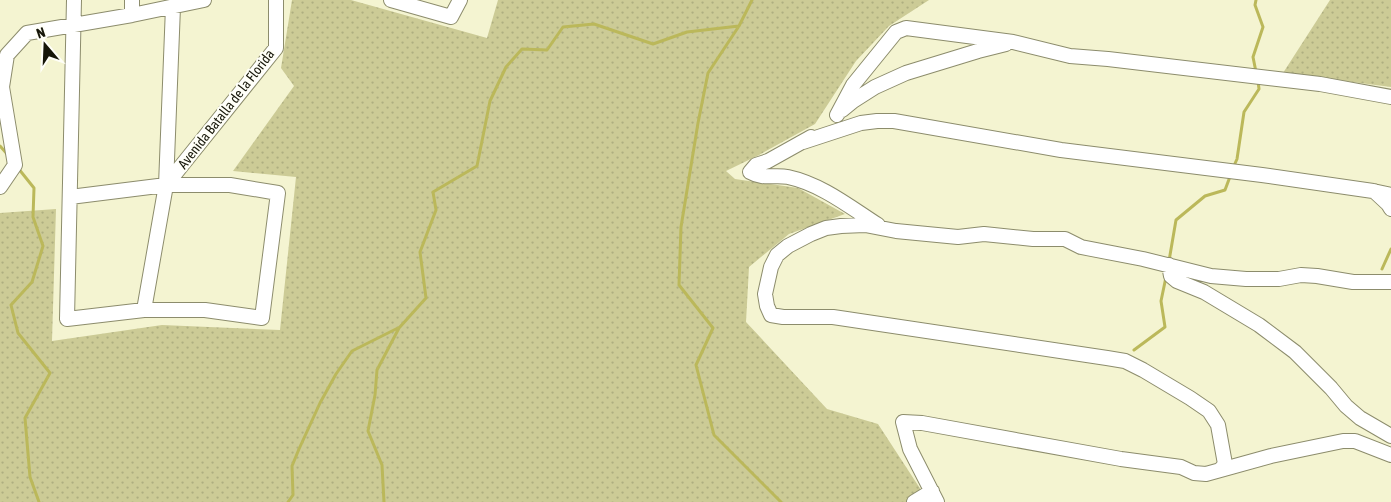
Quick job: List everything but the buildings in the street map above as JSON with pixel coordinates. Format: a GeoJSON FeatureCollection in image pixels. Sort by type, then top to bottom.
{"type":"FeatureCollection","features":[{"type":"Feature","properties":{"kind":"street"},"geometry":{"type":"LineString","coordinates":[[70,196],[166,185],[230,185],[278,193],[262,318],[205,310],[144,310],[67,319],[74,0]]}},
{"type":"Feature","properties":{"kind":"street"},"geometry":{"type":"LineString","coordinates":[[132,0],[132,15]]}},
{"type":"Feature","properties":{"kind":"street"},"geometry":{"type":"LineString","coordinates":[[0,187],[15,164],[2,87],[7,55],[27,33],[74,26],[204,0]]}},
{"type":"Feature","properties":{"kind":"street","name":"Avenida Batalla de la Florida"},"geometry":{"type":"LineString","coordinates":[[166,185],[276,48],[276,0]]}},
{"type":"Feature","properties":{"kind":"street"},"geometry":{"type":"LineString","coordinates":[[392,0],[451,17],[460,0]]}},
{"type":"Feature","properties":{"kind":"street"},"geometry":{"type":"LineString","coordinates":[[144,310],[166,185],[173,7]]}},
{"type":"Feature","properties":{"kind":"street"},"geometry":{"type":"LineString","coordinates":[[837,115],[853,85],[896,32],[906,28],[1013,42],[1070,56],[1320,84],[1391,97]]}},
{"type":"Feature","properties":{"kind":"street"},"geometry":{"type":"LineString","coordinates":[[883,228],[816,186],[786,176],[756,176],[750,172],[756,165],[768,161],[827,127],[853,101],[875,87],[906,73],[1013,42]]}},
{"type":"Feature","properties":{"kind":"street"},"geometry":{"type":"LineString","coordinates":[[803,142],[861,123],[877,120],[1061,150],[1233,171],[1391,194]]}},
{"type":"Feature","properties":{"kind":"street"},"geometry":{"type":"LineString","coordinates":[[1373,191],[1391,209]]}},
{"type":"Feature","properties":{"kind":"street"},"geometry":{"type":"LineString","coordinates":[[1220,470],[1225,464],[1224,453],[1218,425],[1208,411],[1144,370],[1125,361],[833,316],[783,318],[771,315],[765,294],[770,267],[777,255],[800,239],[826,228],[865,225],[896,231],[958,237],[984,234],[1034,239],[1065,239],[1081,247],[1211,276],[1279,280],[1301,275],[1353,282],[1391,282]]}},
{"type":"Feature","properties":{"kind":"street"},"geometry":{"type":"LineString","coordinates":[[1168,265],[1171,276],[1176,281],[1204,292],[1259,325],[1281,341],[1295,352],[1346,406],[1360,418],[1391,436]]}},
{"type":"Feature","properties":{"kind":"street"},"geometry":{"type":"LineString","coordinates":[[914,502],[935,497],[910,449],[902,422],[922,423],[1121,459],[1181,467],[1194,473],[1206,474],[1271,456],[1343,441],[1355,441],[1391,455]]}},
{"type":"Feature","properties":{"kind":"shaded area"},"geometry":{"type":"Polygon","coordinates":[[[292,0],[351,0],[487,38],[498,0],[929,0],[889,26],[856,61],[815,124],[726,171],[735,179],[798,188],[845,214],[789,234],[749,267],[746,322],[827,409],[878,424],[923,493],[909,502],[0,502],[0,213],[56,209],[52,341],[162,325],[280,330],[296,177],[233,171],[294,86],[281,68],[292,0]]]}},
{"type":"Feature","properties":{"kind":"shaded area"},"geometry":{"type":"Polygon","coordinates":[[[1330,0],[1391,0],[1391,87],[1283,73],[1330,0]]]}},
{"type":"Feature","properties":{"kind":"waterway"},"geometry":{"type":"LineString","coordinates":[[752,0],[739,26],[708,73],[681,227],[679,285],[713,328],[696,365],[714,435],[781,502]]}},
{"type":"Feature","properties":{"kind":"waterway"},"geometry":{"type":"LineString","coordinates":[[1256,0],[1255,5],[1263,27],[1253,57],[1256,72]]}},
{"type":"Feature","properties":{"kind":"waterway"},"geometry":{"type":"LineString","coordinates":[[384,502],[382,465],[368,431],[375,395],[377,370],[399,328],[426,298],[420,252],[436,210],[433,192],[477,166],[490,101],[506,67],[522,49],[547,50],[563,27],[594,24],[653,44],[687,32],[739,26]]}},
{"type":"Feature","properties":{"kind":"waterway"},"geometry":{"type":"LineString","coordinates":[[1233,168],[1237,159],[1244,112],[1259,89],[1258,81]]}},
{"type":"Feature","properties":{"kind":"waterway"},"geometry":{"type":"LineString","coordinates":[[0,146],[8,155]]}},
{"type":"Feature","properties":{"kind":"waterway"},"geometry":{"type":"LineString","coordinates":[[18,168],[34,188],[33,217],[43,246],[32,282],[11,305],[18,333],[50,373],[25,418],[30,477],[39,502]]}},
{"type":"Feature","properties":{"kind":"waterway"},"geometry":{"type":"LineString","coordinates":[[1169,261],[1176,220],[1205,196],[1225,190],[1231,174]]}},
{"type":"Feature","properties":{"kind":"waterway"},"geometry":{"type":"LineString","coordinates":[[1382,269],[1391,249]]}},
{"type":"Feature","properties":{"kind":"waterway"},"geometry":{"type":"LineString","coordinates":[[1134,350],[1165,327],[1161,301],[1166,277]]}},
{"type":"Feature","properties":{"kind":"waterway"},"geometry":{"type":"LineString","coordinates":[[288,502],[293,495],[292,466],[320,403],[336,374],[352,351],[398,328]]}}]}
